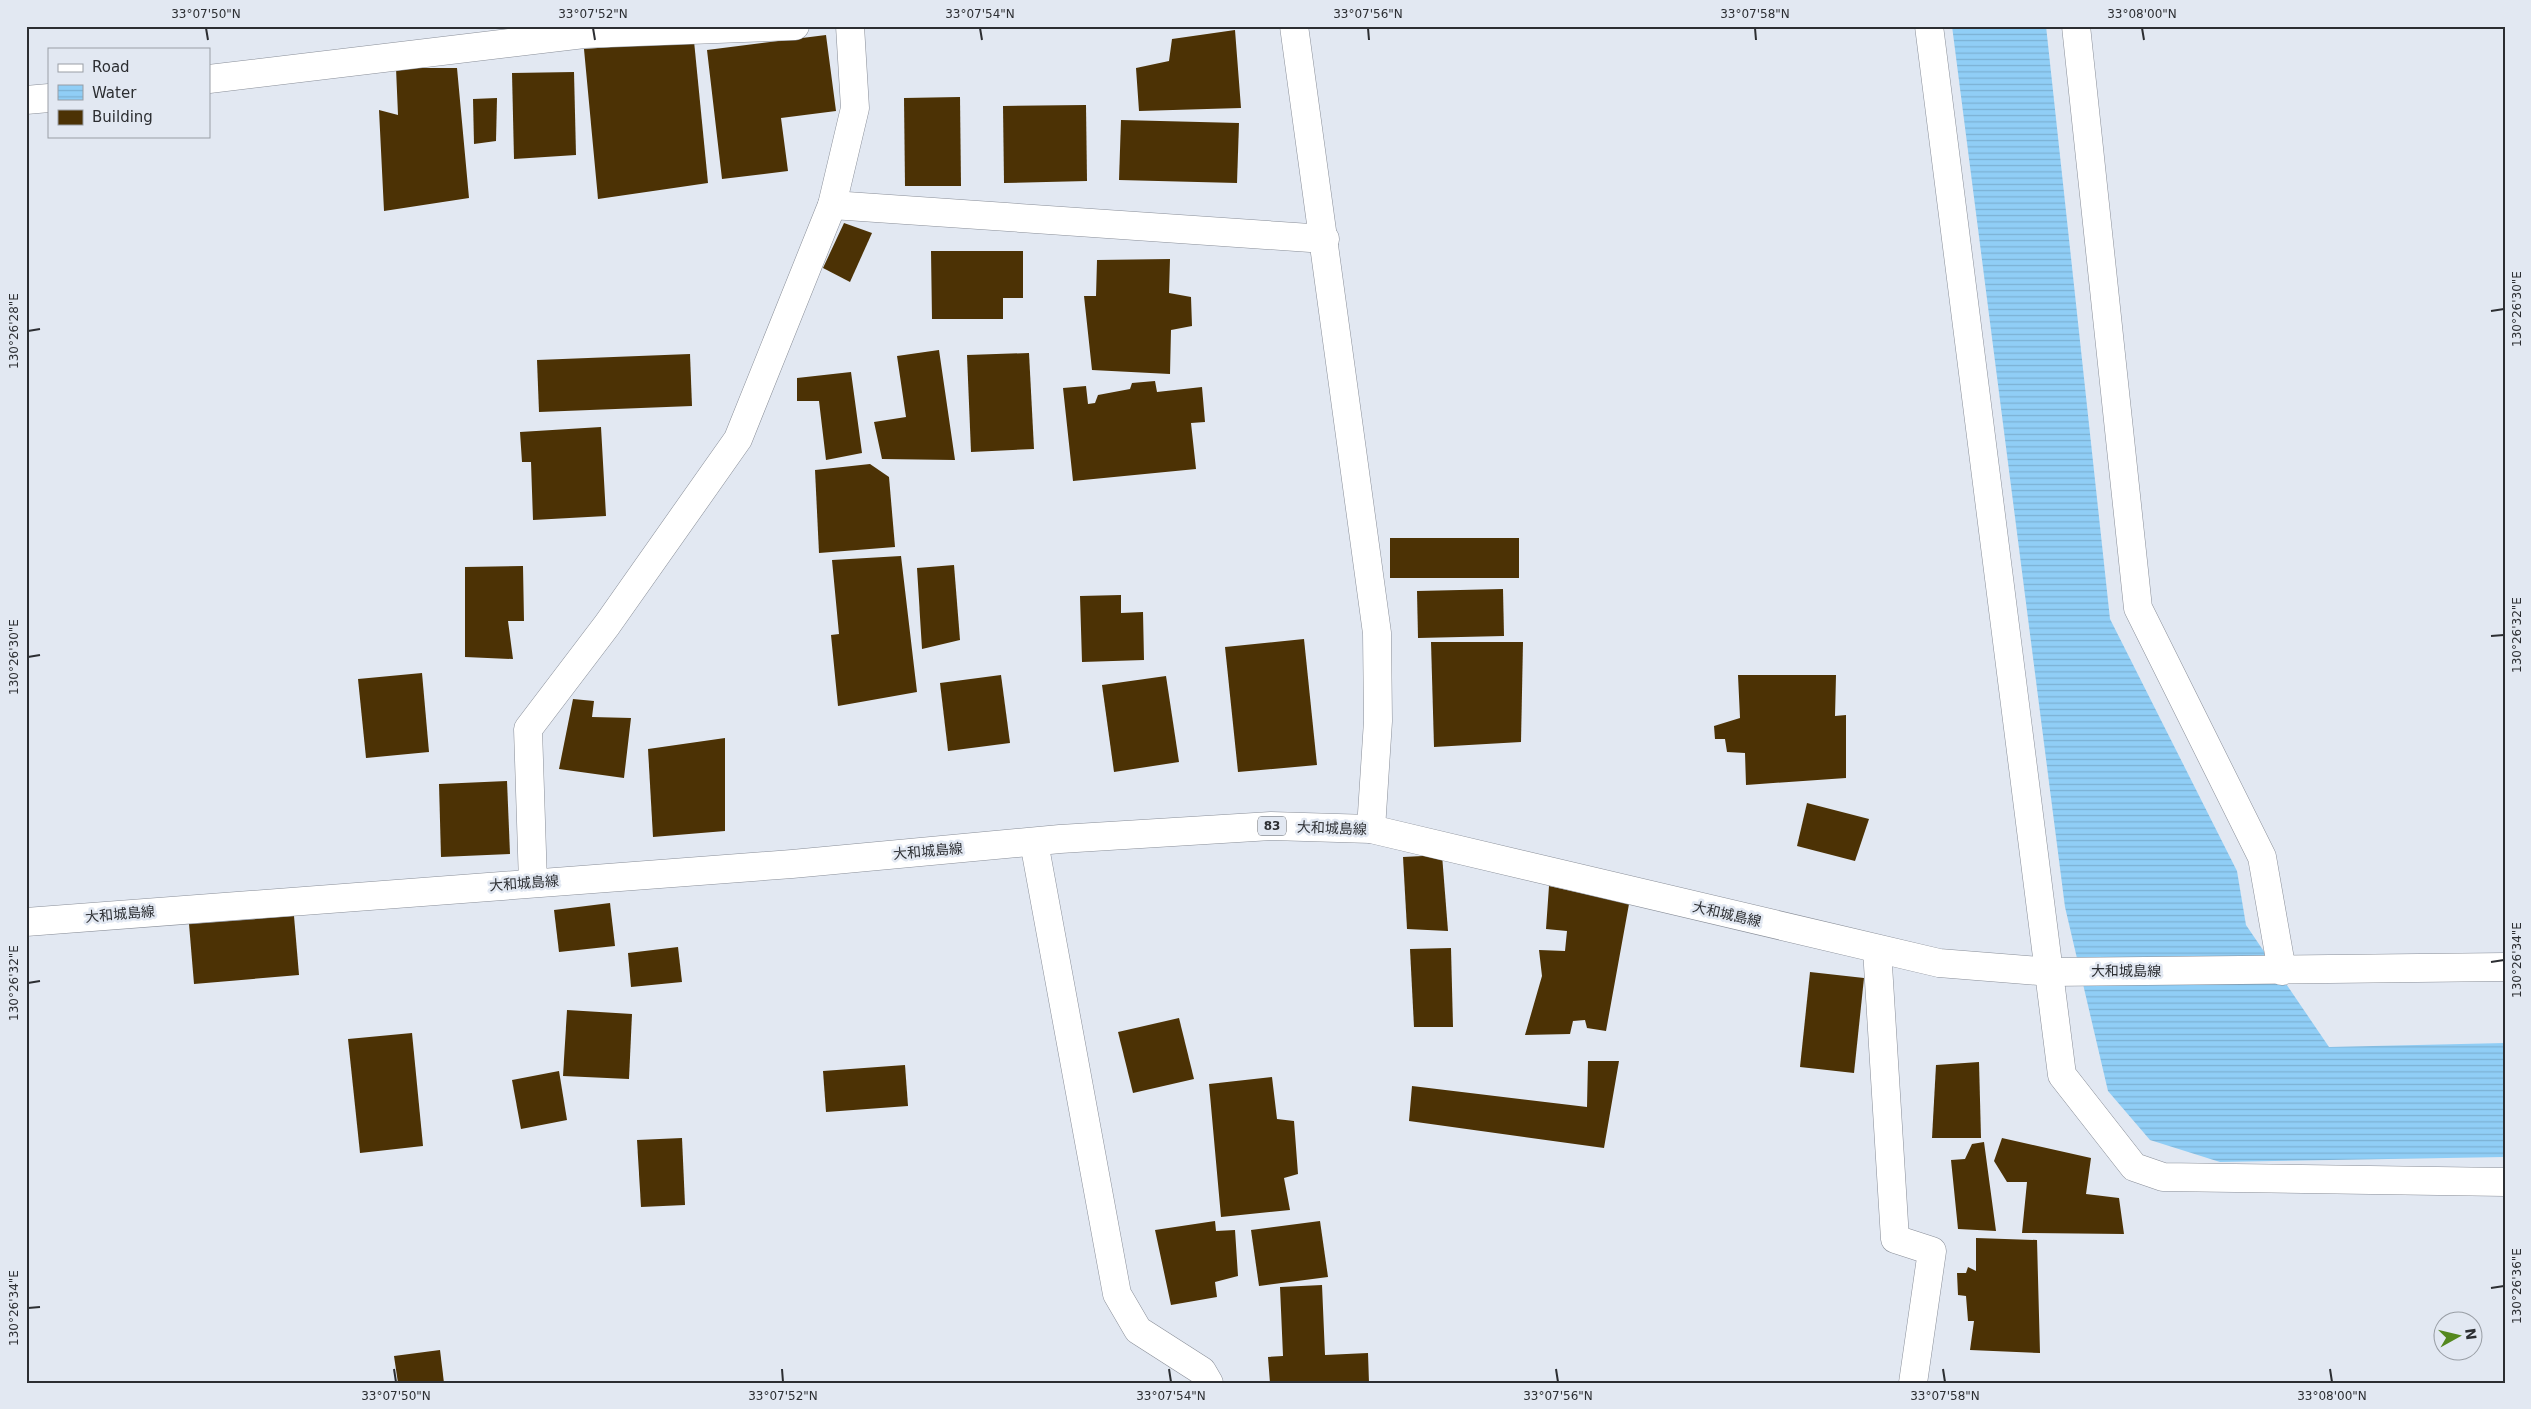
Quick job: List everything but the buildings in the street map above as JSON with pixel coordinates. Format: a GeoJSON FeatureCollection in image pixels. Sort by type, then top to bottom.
{"type":"FeatureCollection","features":[{"type":"Feature","properties":{"kind":"street"},"geometry":{"type":"LineString","coordinates":[[210,79],[584,34],[795,26]]}},
{"type":"Feature","properties":{"kind":"street"},"geometry":{"type":"LineString","coordinates":[[533,883],[528,729],[607,625],[738,439],[832,205],[855,108],[850,26]]}},
{"type":"Feature","properties":{"kind":"street"},"geometry":{"type":"LineString","coordinates":[[1294,26],[1325,239],[1377,633],[1378,721],[1371,829]]}},
{"type":"Feature","properties":{"kind":"street"},"geometry":{"type":"LineString","coordinates":[[1929,26],[2051,972],[2062,1075],[2134,1167],[2163,1177],[2505,1182]]}},
{"type":"Feature","properties":{"kind":"street"},"geometry":{"type":"LineString","coordinates":[[2076,26],[2138,608],[2262,857],[2282,970]]}},
{"type":"Feature","properties":{"kind":"street"},"geometry":{"type":"LineString","coordinates":[[26,100],[48,98]]}},
{"type":"Feature","properties":{"kind":"street"},"geometry":{"type":"LineString","coordinates":[[832,205],[1325,239]]}},
{"type":"Feature","properties":{"kind":"street","name":"大和城島線"},"geometry":{"type":"LineString","coordinates":[[26,922],[792,864],[1034,842],[1271,826],[1371,829],[1939,963],[2051,972],[2505,967]]}},
{"type":"Feature","properties":{"kind":"street"},"geometry":{"type":"LineString","coordinates":[[1034,842],[1118,1294],[1138,1330],[1202,1371],[1209,1383]]}},
{"type":"Feature","properties":{"kind":"street"},"geometry":{"type":"LineString","coordinates":[[1877,949],[1895,1240],[1932,1251],[1913,1383]]}},
{"type":"Feature","properties":{"kind":"water"},"geometry":{"type":"Polygon","coordinates":[[[1952,26],[2046,26],[2110,619],[2237,871],[2246,925],[2329,1047],[2505,1043],[2505,1157],[2220,1162],[2150,1140],[2108,1091],[2065,907],[1952,26]]]}}]}
